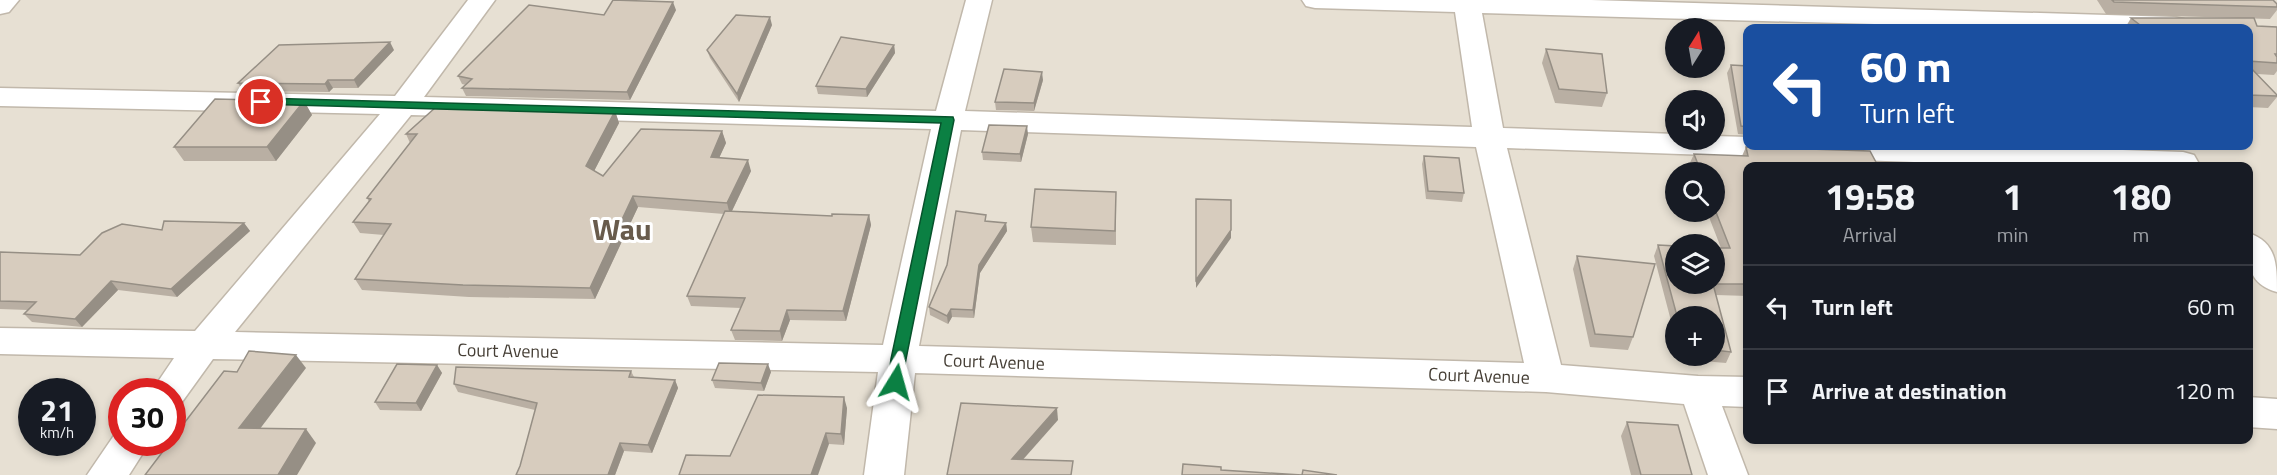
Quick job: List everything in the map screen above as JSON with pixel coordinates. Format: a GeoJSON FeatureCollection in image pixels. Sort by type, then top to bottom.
{"type":"FeatureCollection","features":[{"type":"Feature","properties":{"kind":"street"},"geometry":{"type":"LineString","coordinates":[[0,6],[6,0]]}},
{"type":"Feature","properties":{"kind":"street"},"geometry":{"type":"LineString","coordinates":[[179,378],[203,346],[404,104],[482,0]]}},
{"type":"Feature","properties":{"kind":"street"},"geometry":{"type":"LineString","coordinates":[[884,475],[898,359],[948,120],[979,0]]}},
{"type":"Feature","properties":{"kind":"street"},"geometry":{"type":"LineString","coordinates":[[1315,0],[1467,3],[2034,24]]}},
{"type":"Feature","properties":{"kind":"street"},"geometry":{"type":"LineString","coordinates":[[2040,0],[2060,24]]}},
{"type":"Feature","properties":{"kind":"street"},"geometry":{"type":"LineString","coordinates":[[1467,3],[1489,137],[1546,378]]}},
{"type":"Feature","properties":{"kind":"street"},"geometry":{"type":"LineString","coordinates":[[0,97],[404,104],[1743,145]]}},
{"type":"Feature","properties":{"kind":"street"},"geometry":{"type":"LineString","coordinates":[[1916,150],[2179,158]]}},
{"type":"Feature","properties":{"kind":"street"},"geometry":{"type":"LineString","coordinates":[[2253,250],[2277,280]]}},
{"type":"Feature","properties":{"kind":"street","name":"Court Avenue"},"geometry":{"type":"LineString","coordinates":[[0,341],[898,359],[1546,378],[1698,391],[1743,392]]}},
{"type":"Feature","properties":{"kind":"street"},"geometry":{"type":"LineString","coordinates":[[1698,391],[1728,475]]}},
{"type":"Feature","properties":{"kind":"street"},"geometry":{"type":"LineString","coordinates":[[2253,412],[2277,414]]}},
{"type":"Feature","properties":{"kind":"street"},"geometry":{"type":"LineString","coordinates":[[107,475],[121,456]]}},
{"type":"Feature","properties":{"kind":"shaded area"},"geometry":{"type":"Polygon","coordinates":[[[0,0],[2277,0],[2277,475],[0,475],[0,0]]]}},
{"type":"Feature","properties":{"kind":"building"},"geometry":{"type":"Polygon","coordinates":[[[613,0],[673,2],[627,92],[462,88],[472,79],[458,76],[529,5],[604,15],[613,0]]]}},
{"type":"Feature","properties":{"kind":"building"},"geometry":{"type":"Polygon","coordinates":[[[2112,0],[2273,0],[2277,7],[2114,2],[2112,0]]]}},
{"type":"Feature","properties":{"kind":"building"},"geometry":{"type":"Polygon","coordinates":[[[736,15],[770,17],[737,94],[707,50],[736,15]]]}},
{"type":"Feature","properties":{"kind":"building"},"geometry":{"type":"Polygon","coordinates":[[[2131,18],[2254,18],[2257,26],[2277,27],[2277,54],[2275,54],[2277,63],[2253,61],[2253,24],[2139,24],[2131,18]]]}},
{"type":"Feature","properties":{"kind":"building"},"geometry":{"type":"Polygon","coordinates":[[[841,37],[894,45],[866,89],[816,86],[841,37]]]}},
{"type":"Feature","properties":{"kind":"building"},"geometry":{"type":"Polygon","coordinates":[[[390,42],[354,80],[328,80],[325,84],[238,83],[279,45],[390,42]]]}},
{"type":"Feature","properties":{"kind":"building"},"geometry":{"type":"Polygon","coordinates":[[[1546,49],[1602,54],[1607,93],[1559,89],[1546,49]]]}},
{"type":"Feature","properties":{"kind":"building"},"geometry":{"type":"Polygon","coordinates":[[[1731,65],[1743,66],[1743,126],[1741,126],[1731,65]]]}},
{"type":"Feature","properties":{"kind":"building"},"geometry":{"type":"Polygon","coordinates":[[[1004,69],[1042,72],[1034,103],[995,102],[1004,69]]]}},
{"type":"Feature","properties":{"kind":"building"},"geometry":{"type":"Polygon","coordinates":[[[2253,70],[2277,95],[2253,95],[2253,70]]]}},
{"type":"Feature","properties":{"kind":"building"},"geometry":{"type":"Polygon","coordinates":[[[215,99],[304,101],[267,147],[174,147],[215,99]]]}},
{"type":"Feature","properties":{"kind":"building"},"geometry":{"type":"Polygon","coordinates":[[[436,107],[615,111],[586,166],[603,176],[641,129],[722,131],[711,157],[748,160],[727,203],[633,196],[590,288],[463,285],[355,279],[391,224],[353,222],[371,199],[367,198],[417,134],[406,134],[436,107]]]}},
{"type":"Feature","properties":{"kind":"building"},"geometry":{"type":"Polygon","coordinates":[[[989,125],[1027,126],[1020,154],[982,152],[989,125]]]}},
{"type":"Feature","properties":{"kind":"building"},"geometry":{"type":"Polygon","coordinates":[[[1747,150],[1870,151],[1876,162],[1743,162],[1743,284],[1725,284],[1725,248],[1730,248],[1720,222],[1725,222],[1725,162],[1697,162],[1694,154],[1748,156],[1747,150]]]}},
{"type":"Feature","properties":{"kind":"building"},"geometry":{"type":"Polygon","coordinates":[[[1424,156],[1459,158],[1464,193],[1428,191],[1424,156]]]}},
{"type":"Feature","properties":{"kind":"building"},"geometry":{"type":"Polygon","coordinates":[[[1035,189],[1116,192],[1115,231],[1031,227],[1035,189]]]}},
{"type":"Feature","properties":{"kind":"building"},"geometry":{"type":"Polygon","coordinates":[[[1196,199],[1231,200],[1231,230],[1196,280],[1196,199]]]}},
{"type":"Feature","properties":{"kind":"building"},"geometry":{"type":"Polygon","coordinates":[[[725,211],[832,216],[832,214],[869,215],[843,311],[787,310],[780,331],[731,330],[745,298],[687,296],[725,211]]]}},
{"type":"Feature","properties":{"kind":"building"},"geometry":{"type":"Polygon","coordinates":[[[956,211],[986,215],[985,221],[1006,223],[979,265],[973,310],[951,309],[947,316],[929,307],[947,265],[956,211]]]}},
{"type":"Feature","properties":{"kind":"building"},"geometry":{"type":"Polygon","coordinates":[[[164,221],[244,223],[171,289],[111,281],[75,319],[24,314],[36,302],[0,301],[0,252],[80,255],[102,233],[122,224],[162,230],[164,221]]]}},
{"type":"Feature","properties":{"kind":"building"},"geometry":{"type":"Polygon","coordinates":[[[1658,245],[1665,245],[1665,271],[1658,245]]]}},
{"type":"Feature","properties":{"kind":"building"},"geometry":{"type":"Polygon","coordinates":[[[1577,256],[1655,264],[1633,337],[1595,334],[1577,256]]]}},
{"type":"Feature","properties":{"kind":"building"},"geometry":{"type":"Polygon","coordinates":[[[1671,294],[1716,294],[1719,306],[1674,306],[1671,294]]]}},
{"type":"Feature","properties":{"kind":"building"},"geometry":{"type":"Polygon","coordinates":[[[1725,329],[1731,352],[1725,351],[1725,329]]]}},
{"type":"Feature","properties":{"kind":"building"},"geometry":{"type":"Polygon","coordinates":[[[249,351],[296,355],[239,428],[306,429],[278,475],[145,475],[159,456],[186,456],[186,421],[224,371],[237,372],[249,351]]]}},
{"type":"Feature","properties":{"kind":"building"},"geometry":{"type":"Polygon","coordinates":[[[719,363],[768,364],[761,383],[712,380],[719,363]]]}},
{"type":"Feature","properties":{"kind":"building"},"geometry":{"type":"Polygon","coordinates":[[[397,364],[437,365],[416,403],[375,402],[397,364]]]}},
{"type":"Feature","properties":{"kind":"building"},"geometry":{"type":"Polygon","coordinates":[[[456,367],[631,371],[629,377],[675,380],[648,445],[620,443],[608,475],[516,475],[537,403],[454,384],[456,367]]]}},
{"type":"Feature","properties":{"kind":"building"},"geometry":{"type":"Polygon","coordinates":[[[758,395],[844,397],[841,434],[826,433],[811,475],[679,475],[686,455],[730,456],[758,395]]]}},
{"type":"Feature","properties":{"kind":"building"},"geometry":{"type":"Polygon","coordinates":[[[961,403],[1057,408],[1012,459],[1073,461],[1071,475],[947,475],[961,403]]]}},
{"type":"Feature","properties":{"kind":"building"},"geometry":{"type":"Polygon","coordinates":[[[1627,422],[1678,425],[1692,475],[1641,475],[1627,422]]]}},
{"type":"Feature","properties":{"kind":"building"},"geometry":{"type":"Polygon","coordinates":[[[1183,464],[1221,467],[1221,470],[1302,475],[1182,475],[1183,464]]]}},
{"type":"Feature","properties":{"kind":"building"},"geometry":{"type":"Polygon","coordinates":[[[1303,470],[1337,475],[1302,475],[1303,470]]]}},
{"type":"Feature","properties":{"kind":"district","name":"Wau"},"geometry":{"type":"Point","coordinates":[622,230]}},
{"type":"Feature","properties":{"kind":"route"},"geometry":{"type":"LineString","coordinates":[[261,102],[948,120],[898,359],[896,382]]}}]}
